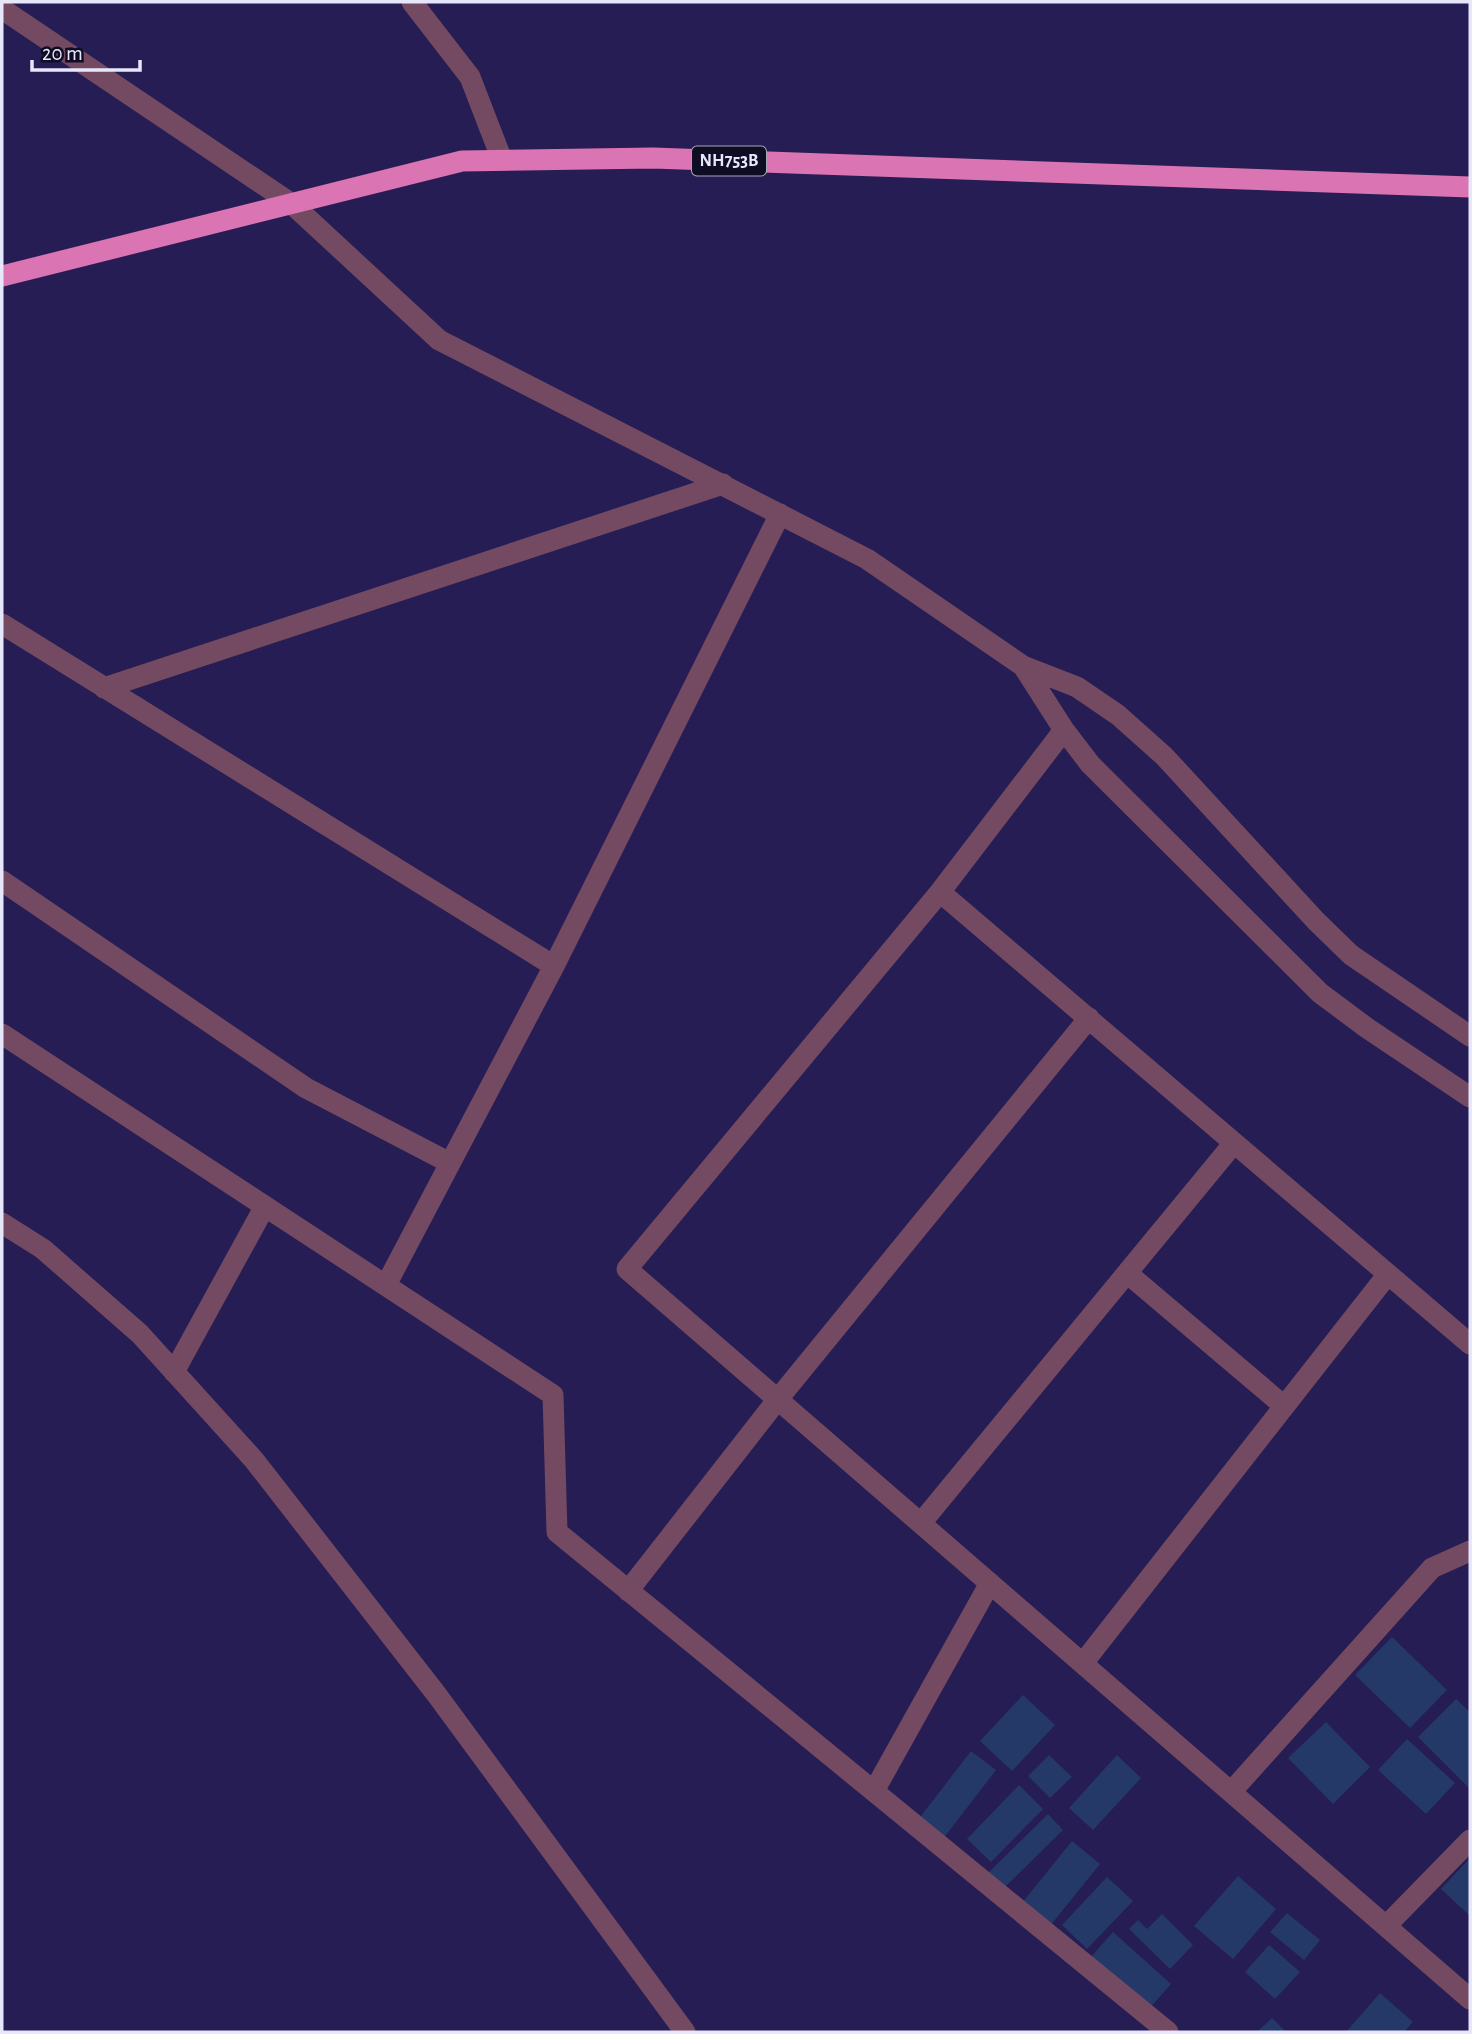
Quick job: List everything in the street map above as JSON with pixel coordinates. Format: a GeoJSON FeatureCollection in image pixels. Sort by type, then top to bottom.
{"type":"FeatureCollection","features":[{"type":"Feature","properties":{"kind":"highway","name":"NH753B"},"geometry":{"type":"LineString","coordinates":[[2,276],[462,161],[667,158],[1470,187]]}},
{"type":"Feature","properties":{"kind":"street"},"geometry":{"type":"LineString","coordinates":[[412,2],[470,76],[502,160]]}},
{"type":"Feature","properties":{"kind":"street"},"geometry":{"type":"LineString","coordinates":[[2,9],[292,204],[439,340],[867,559],[1023,666],[1077,687],[1118,715],[1164,756],[1316,921],[1351,955],[1470,1037]]}},
{"type":"Feature","properties":{"kind":"street"},"geometry":{"type":"LineString","coordinates":[[104,688],[723,484]]}},
{"type":"Feature","properties":{"kind":"street"},"geometry":{"type":"LineString","coordinates":[[386,1285],[554,966],[780,514]]}},
{"type":"Feature","properties":{"kind":"street"},"geometry":{"type":"LineString","coordinates":[[2,624],[554,966]]}},
{"type":"Feature","properties":{"kind":"street"},"geometry":{"type":"LineString","coordinates":[[1023,666],[1090,764],[1320,993],[1470,1097]]}},
{"type":"Feature","properties":{"kind":"street"},"geometry":{"type":"LineString","coordinates":[[1065,730],[940,891],[627,1269],[1470,1999]]}},
{"type":"Feature","properties":{"kind":"street"},"geometry":{"type":"LineString","coordinates":[[2,881],[306,1088],[450,1163]]}},
{"type":"Feature","properties":{"kind":"street"},"geometry":{"type":"LineString","coordinates":[[940,891],[1470,1344]]}},
{"type":"Feature","properties":{"kind":"street"},"geometry":{"type":"LineString","coordinates":[[628,1591],[778,1399],[1089,1018]]}},
{"type":"Feature","properties":{"kind":"street"},"geometry":{"type":"LineString","coordinates":[[2,1034],[553,1395],[557,1532],[1168,2032]]}},
{"type":"Feature","properties":{"kind":"street"},"geometry":{"type":"LineString","coordinates":[[921,1524],[1234,1143]]}},
{"type":"Feature","properties":{"kind":"street"},"geometry":{"type":"LineString","coordinates":[[174,1372],[265,1206]]}},
{"type":"Feature","properties":{"kind":"street"},"geometry":{"type":"LineString","coordinates":[[2,1223],[43,1249],[140,1334],[254,1460],[437,1695],[685,2032]]}},
{"type":"Feature","properties":{"kind":"street"},"geometry":{"type":"LineString","coordinates":[[1127,1273],[1284,1406]]}},
{"type":"Feature","properties":{"kind":"street"},"geometry":{"type":"LineString","coordinates":[[1083,1663],[1388,1274]]}},
{"type":"Feature","properties":{"kind":"street"},"geometry":{"type":"LineString","coordinates":[[1231,1792],[1432,1568],[1470,1551]]}},
{"type":"Feature","properties":{"kind":"street"},"geometry":{"type":"LineString","coordinates":[[874,1791],[990,1583]]}},
{"type":"Feature","properties":{"kind":"street"},"geometry":{"type":"LineString","coordinates":[[1386,1926],[1470,1840]]}},
{"type":"Feature","properties":{"kind":"building"},"geometry":{"type":"Polygon","coordinates":[[[1392,1637],[1447,1690],[1410,1728],[1355,1675],[1392,1637]]]}},
{"type":"Feature","properties":{"kind":"building"},"geometry":{"type":"Polygon","coordinates":[[[1023,1695],[1055,1725],[1012,1771],[980,1741],[1023,1695]]]}},
{"type":"Feature","properties":{"kind":"building"},"geometry":{"type":"Polygon","coordinates":[[[1456,1699],[1470,1712],[1470,1789],[1418,1737],[1456,1699]]]}},
{"type":"Feature","properties":{"kind":"building"},"geometry":{"type":"Polygon","coordinates":[[[1326,1722],[1370,1767],[1333,1804],[1288,1758],[1326,1722]]]}},
{"type":"Feature","properties":{"kind":"building"},"geometry":{"type":"Polygon","coordinates":[[[1407,1739],[1455,1783],[1426,1814],[1378,1770],[1407,1739]]]}},
{"type":"Feature","properties":{"kind":"building"},"geometry":{"type":"Polygon","coordinates":[[[971,1751],[996,1770],[943,1839],[918,1820],[971,1751]]]}},
{"type":"Feature","properties":{"kind":"building"},"geometry":{"type":"Polygon","coordinates":[[[1049,1755],[1072,1777],[1050,1798],[1028,1776],[1049,1755]]]}},
{"type":"Feature","properties":{"kind":"building"},"geometry":{"type":"Polygon","coordinates":[[[1117,1755],[1141,1778],[1093,1830],[1069,1808],[1117,1755]]]}},
{"type":"Feature","properties":{"kind":"building"},"geometry":{"type":"Polygon","coordinates":[[[1019,1785],[1043,1809],[991,1862],[967,1839],[1019,1785]]]}},
{"type":"Feature","properties":{"kind":"building"},"geometry":{"type":"Polygon","coordinates":[[[1048,1814],[1063,1830],[1003,1889],[988,1873],[1048,1814]]]}},
{"type":"Feature","properties":{"kind":"building"},"geometry":{"type":"Polygon","coordinates":[[[1072,1841],[1100,1864],[1050,1926],[1022,1903],[1072,1841]]]}},
{"type":"Feature","properties":{"kind":"building"},"geometry":{"type":"Polygon","coordinates":[[[1470,1858],[1470,1916],[1441,1889],[1470,1858]]]}},
{"type":"Feature","properties":{"kind":"building"},"geometry":{"type":"Polygon","coordinates":[[[1238,1876],[1276,1909],[1233,1959],[1194,1926],[1238,1876]]]}},
{"type":"Feature","properties":{"kind":"building"},"geometry":{"type":"Polygon","coordinates":[[[1107,1877],[1133,1901],[1087,1949],[1062,1925],[1107,1877]]]}},
{"type":"Feature","properties":{"kind":"building"},"geometry":{"type":"Polygon","coordinates":[[[1287,1913],[1320,1940],[1304,1960],[1270,1932],[1287,1913]]]}},
{"type":"Feature","properties":{"kind":"building"},"geometry":{"type":"Polygon","coordinates":[[[1162,1914],[1193,1945],[1170,1969],[1129,1929],[1138,1920],[1147,1929],[1162,1914]]]}},
{"type":"Feature","properties":{"kind":"building"},"geometry":{"type":"Polygon","coordinates":[[[1113,1932],[1171,1984],[1149,2009],[1091,1957],[1113,1932]]]}},
{"type":"Feature","properties":{"kind":"building"},"geometry":{"type":"Polygon","coordinates":[[[1269,1945],[1300,1972],[1275,1999],[1245,1972],[1269,1945]]]}},
{"type":"Feature","properties":{"kind":"building"},"geometry":{"type":"Polygon","coordinates":[[[1380,1993],[1413,2022],[1404,2032],[1346,2032],[1380,1993]]]}},
{"type":"Feature","properties":{"kind":"building"},"geometry":{"type":"Polygon","coordinates":[[[1272,2018],[1286,2032],[1257,2032],[1272,2018]]]}}]}
